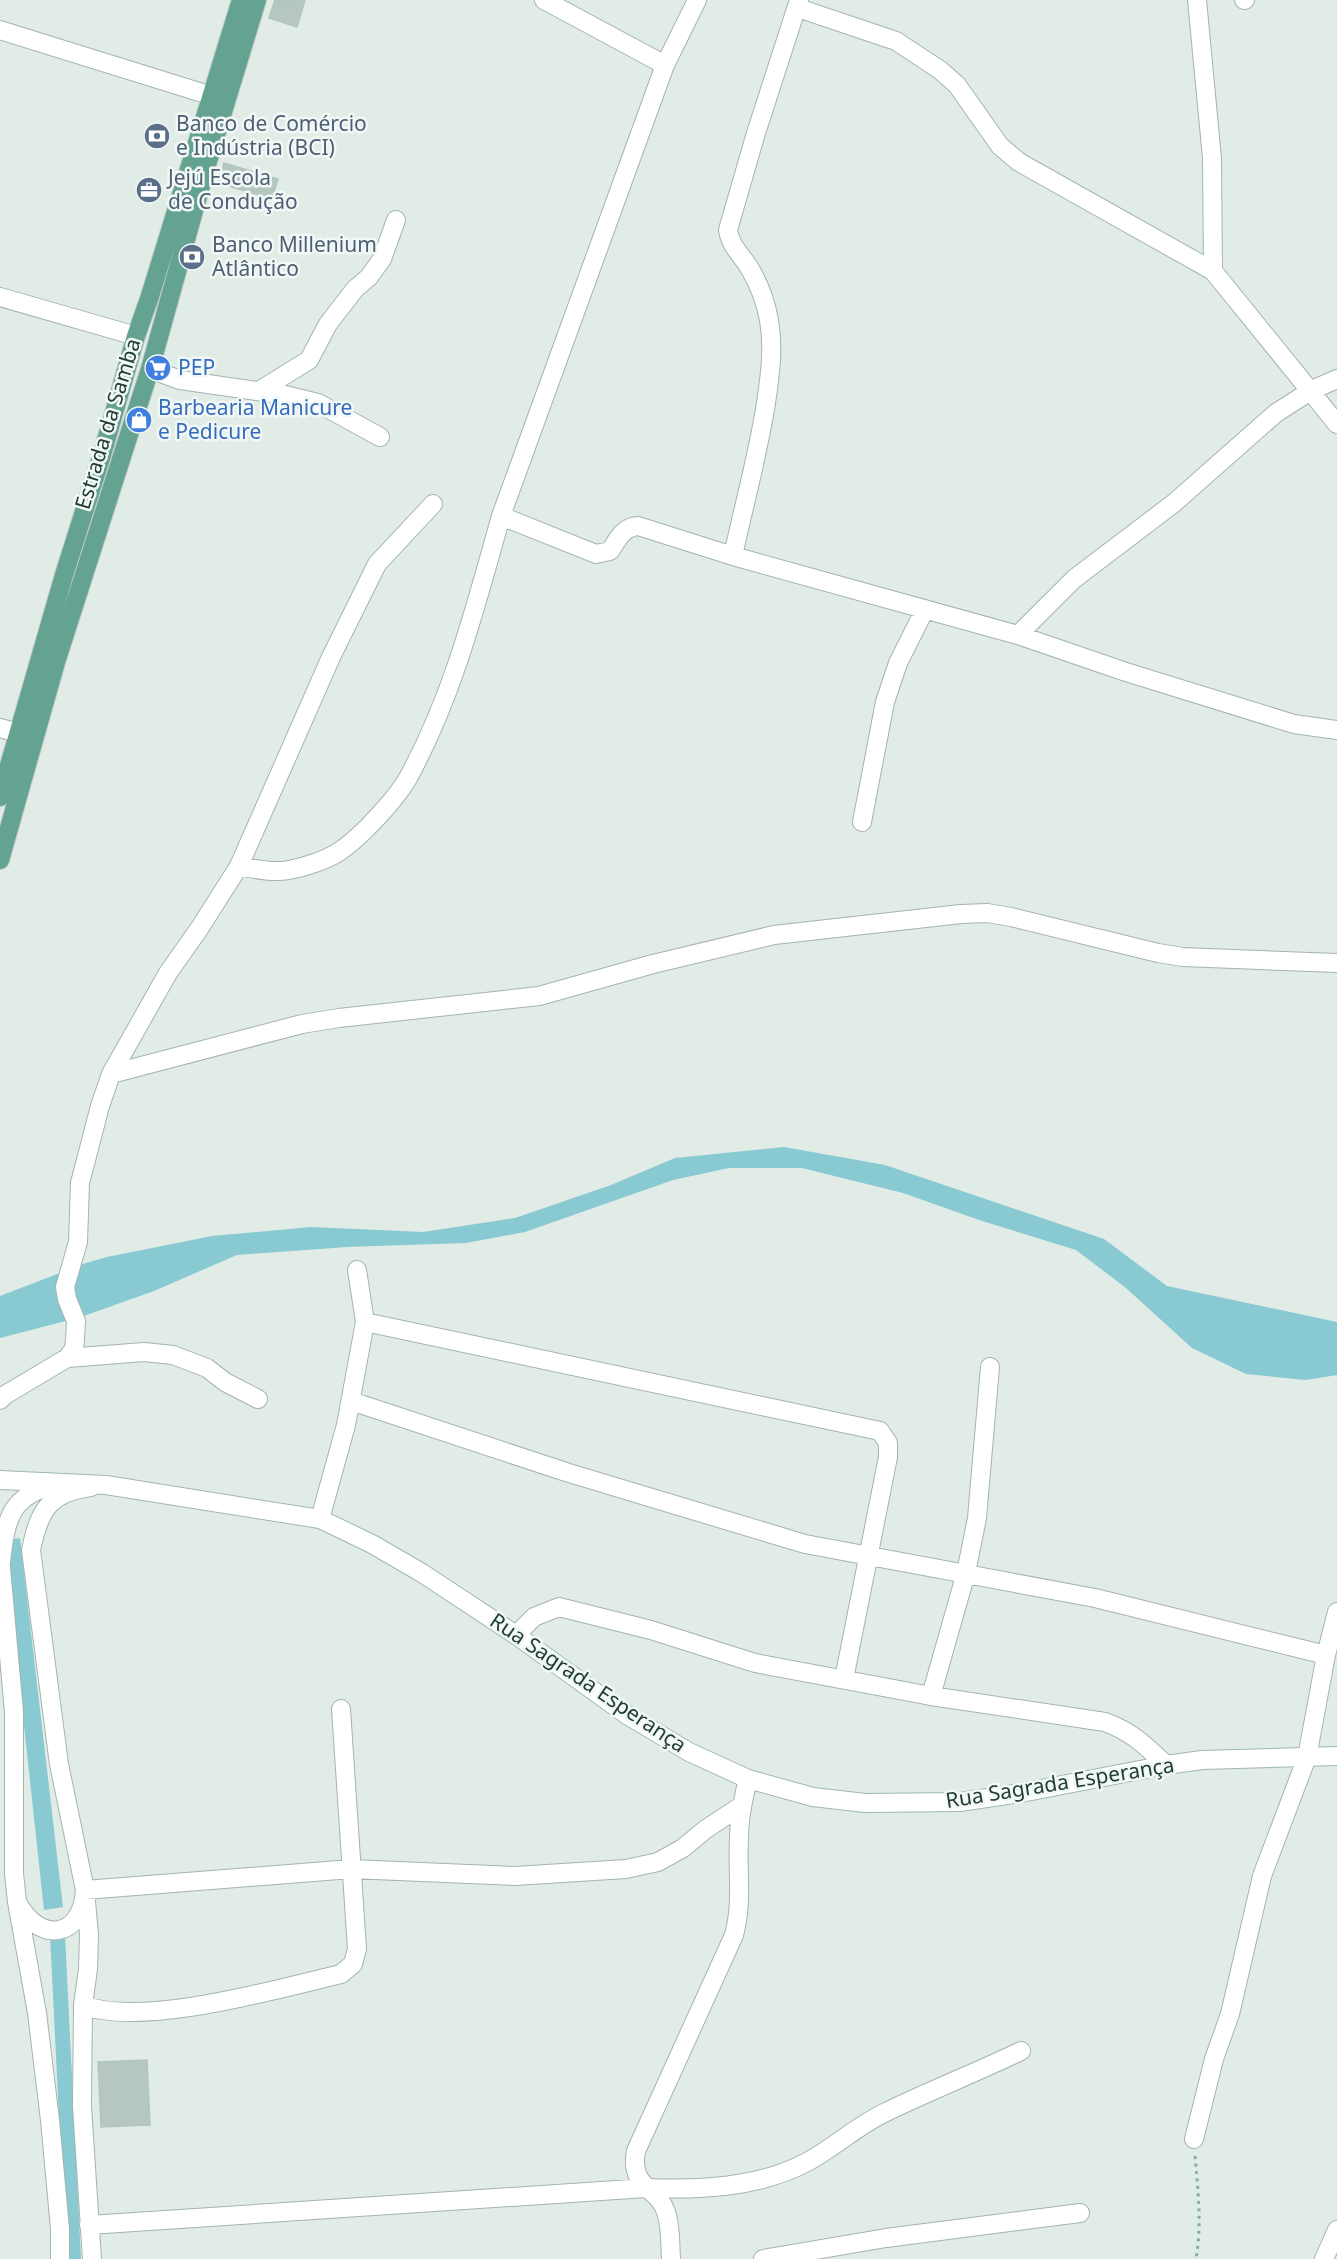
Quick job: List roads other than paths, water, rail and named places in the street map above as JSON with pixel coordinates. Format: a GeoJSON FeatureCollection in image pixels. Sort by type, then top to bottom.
{"type":"FeatureCollection","features":[{"type":"Feature","properties":{"kind":"main road","name":"Estrada da Samba"},"geometry":{"type":"LineString","coordinates":[[0,797],[9,731],[64,575],[241,0]]}},
{"type":"Feature","properties":{"kind":"main road","name":"Estrada da Samba"},"geometry":{"type":"LineString","coordinates":[[0,860],[56,662],[150,369],[205,171],[257,0]]}},
{"type":"Feature","properties":{"kind":"street"},"geometry":{"type":"LineString","coordinates":[[544,0],[665,65]]}},
{"type":"Feature","properties":{"kind":"street"},"geometry":{"type":"LineString","coordinates":[[239,867],[263,871],[289,870],[340,851],[389,804],[408,779],[453,677],[501,516],[665,65],[697,0]]}},
{"type":"Feature","properties":{"kind":"street"},"geometry":{"type":"LineString","coordinates":[[1197,0],[1212,158],[1213,271]]}},
{"type":"Feature","properties":{"kind":"street"},"geometry":{"type":"LineString","coordinates":[[733,556],[761,439],[772,344],[769,319],[762,294],[750,269],[729,240],[728,230],[756,133],[799,4],[896,41],[940,70],[957,85],[1000,146],[1019,162],[1213,271],[1312,390],[1337,424]]}},
{"type":"Feature","properties":{"kind":"street"},"geometry":{"type":"LineString","coordinates":[[0,30],[212,96]]}},
{"type":"Feature","properties":{"kind":"street"},"geometry":{"type":"LineString","coordinates":[[259,391],[309,360],[328,324],[382,259],[396,220]]}},
{"type":"Feature","properties":{"kind":"street"},"geometry":{"type":"LineString","coordinates":[[0,297],[136,336]]}},
{"type":"Feature","properties":{"kind":"street"},"geometry":{"type":"LineString","coordinates":[[150,369],[180,380],[285,395],[318,403],[380,437]]}},
{"type":"Feature","properties":{"kind":"street"},"geometry":{"type":"LineString","coordinates":[[1018,634],[1074,579],[1174,503],[1276,413],[1312,390],[1337,379]]}},
{"type":"Feature","properties":{"kind":"street"},"geometry":{"type":"LineString","coordinates":[[0,1400],[67,1358],[74,1349],[71,1309],[65,1287],[78,1242],[80,1183],[100,1106],[111,1074],[168,973],[239,867],[331,657],[377,564],[433,504]]}},
{"type":"Feature","properties":{"kind":"street"},"geometry":{"type":"LineString","coordinates":[[501,516],[597,554],[610,551],[624,531],[630,526],[638,526],[733,556],[1018,634],[1126,672],[1294,724],[1337,730]]}},
{"type":"Feature","properties":{"kind":"street"},"geometry":{"type":"LineString","coordinates":[[862,822],[885,702],[898,663],[925,609]]}},
{"type":"Feature","properties":{"kind":"street"},"geometry":{"type":"LineString","coordinates":[[111,1074],[302,1024],[539,996],[653,964],[774,935],[961,914],[987,913],[1011,917],[1183,957],[1317,960],[1337,963]]}},
{"type":"Feature","properties":{"kind":"street"},"geometry":{"type":"LineString","coordinates":[[320,1519],[351,1401],[365,1322],[357,1270]]}},
{"type":"Feature","properties":{"kind":"street"},"geometry":{"type":"LineString","coordinates":[[365,1322],[880,1431],[888,1443],[888,1457],[844,1679]]}},
{"type":"Feature","properties":{"kind":"street"},"geometry":{"type":"LineString","coordinates":[[67,1358],[144,1352],[173,1355],[207,1368],[225,1382],[258,1399]]}},
{"type":"Feature","properties":{"kind":"street"},"geometry":{"type":"LineString","coordinates":[[930,1696],[966,1573],[977,1518],[990,1367]]}},
{"type":"Feature","properties":{"kind":"street"},"geometry":{"type":"LineString","coordinates":[[351,1401],[569,1473],[793,1541],[1095,1598],[1326,1655]]}},
{"type":"Feature","properties":{"kind":"street"},"geometry":{"type":"LineString","coordinates":[[0,1480],[106,1485]]}},
{"type":"Feature","properties":{"kind":"street"},"geometry":{"type":"LineString","coordinates":[[60,1484],[42,1487],[28,1496],[8,1517],[1,1560],[14,1712],[14,1873],[17,1902],[39,2023],[60,2229],[60,2259]]}},
{"type":"Feature","properties":{"kind":"street"},"geometry":{"type":"LineString","coordinates":[[92,2259],[82,2106],[83,2005],[88,1969],[89,1935],[85,1890],[58,1754],[30,1550],[36,1523],[45,1509],[58,1496],[73,1489],[106,1485]]}},
{"type":"Feature","properties":{"kind":"street","name":"Rua Sagrada Esperança"},"geometry":{"type":"LineString","coordinates":[[106,1485],[320,1519],[372,1544],[422,1573],[516,1635],[627,1715],[689,1752],[748,1779],[813,1797],[865,1803],[960,1802],[1203,1760],[1337,1756]]}},
{"type":"Feature","properties":{"kind":"street"},"geometry":{"type":"LineString","coordinates":[[516,1635],[534,1617],[559,1607],[651,1630],[755,1663],[930,1696],[1105,1722],[1138,1738],[1166,1765]]}},
{"type":"Feature","properties":{"kind":"street"},"geometry":{"type":"LineString","coordinates":[[1194,2139],[1214,2059],[1236,1991],[1262,1875],[1307,1757],[1326,1655],[1337,1612]]}},
{"type":"Feature","properties":{"kind":"street"},"geometry":{"type":"LineString","coordinates":[[83,2005],[96,2010],[158,2010],[240,1997],[341,1974],[353,1964],[356,1957],[341,1709]]}},
{"type":"Feature","properties":{"kind":"street"},"geometry":{"type":"LineString","coordinates":[[671,2259],[666,2211],[661,2202],[646,2188],[635,2170],[636,2151],[734,1935],[739,1919],[741,1806],[748,1779]]}},
{"type":"Feature","properties":{"kind":"street"},"geometry":{"type":"LineString","coordinates":[[85,1890],[351,1869],[516,1876],[626,1869],[658,1862],[683,1848],[706,1829],[741,1806]]}},
{"type":"Feature","properties":{"kind":"street"},"geometry":{"type":"LineString","coordinates":[[17,1902],[31,1923],[41,1929],[51,1931],[61,1929],[77,1919],[84,1903],[85,1890]]}},
{"type":"Feature","properties":{"kind":"street"},"geometry":{"type":"LineString","coordinates":[[89,2224],[646,2188],[696,2190],[766,2178],[806,2163],[886,2112],[1021,2051]]}},
{"type":"Feature","properties":{"kind":"street"},"geometry":{"type":"LineString","coordinates":[[763,2259],[886,2238],[1080,2213]]}},
{"type":"Feature","properties":{"kind":"street"},"geometry":{"type":"LineString","coordinates":[[1324,2259],[1337,2230]]}},
{"type":"Feature","properties":{"kind":"water"},"geometry":{"type":"Polygon","coordinates":[[[784,1147],[885,1165],[1104,1239],[1167,1286],[1337,1322],[1337,1375],[1306,1380],[1246,1374],[1192,1348],[1126,1288],[1076,1250],[979,1220],[903,1193],[802,1168],[729,1168],[673,1180],[525,1232],[466,1243],[347,1247],[237,1255],[154,1291],[81,1317],[0,1338],[0,1296],[107,1257],[212,1236],[311,1227],[423,1232],[515,1218],[611,1185],[675,1158],[784,1147]]]}},
{"type":"Feature","properties":{"kind":"water"},"geometry":{"type":"Polygon","coordinates":[[[20,1538],[63,1907],[44,1910],[4,1541],[20,1538]]]}},
{"type":"Feature","properties":{"kind":"water"},"geometry":{"type":"Polygon","coordinates":[[[50,1935],[65,1935],[81,2259],[66,2259],[50,1935]]]}},
{"type":"Feature","properties":{"kind":"place","name":"Banco de Comércio e Indústria (BCI)"},"geometry":{"type":"Point","coordinates":[157,136]}},
{"type":"Feature","properties":{"kind":"place","name":"Jejú Escola de Condução"},"geometry":{"type":"Point","coordinates":[149,190]}},
{"type":"Feature","properties":{"kind":"place","name":"Banco Millenium Atlântico"},"geometry":{"type":"Point","coordinates":[192,257]}},
{"type":"Feature","properties":{"kind":"place","name":"PEP"},"geometry":{"type":"Point","coordinates":[158,368]}},
{"type":"Feature","properties":{"kind":"place","name":"Barbearia Manicure e Pedicure"},"geometry":{"type":"Point","coordinates":[139,420]}}]}
